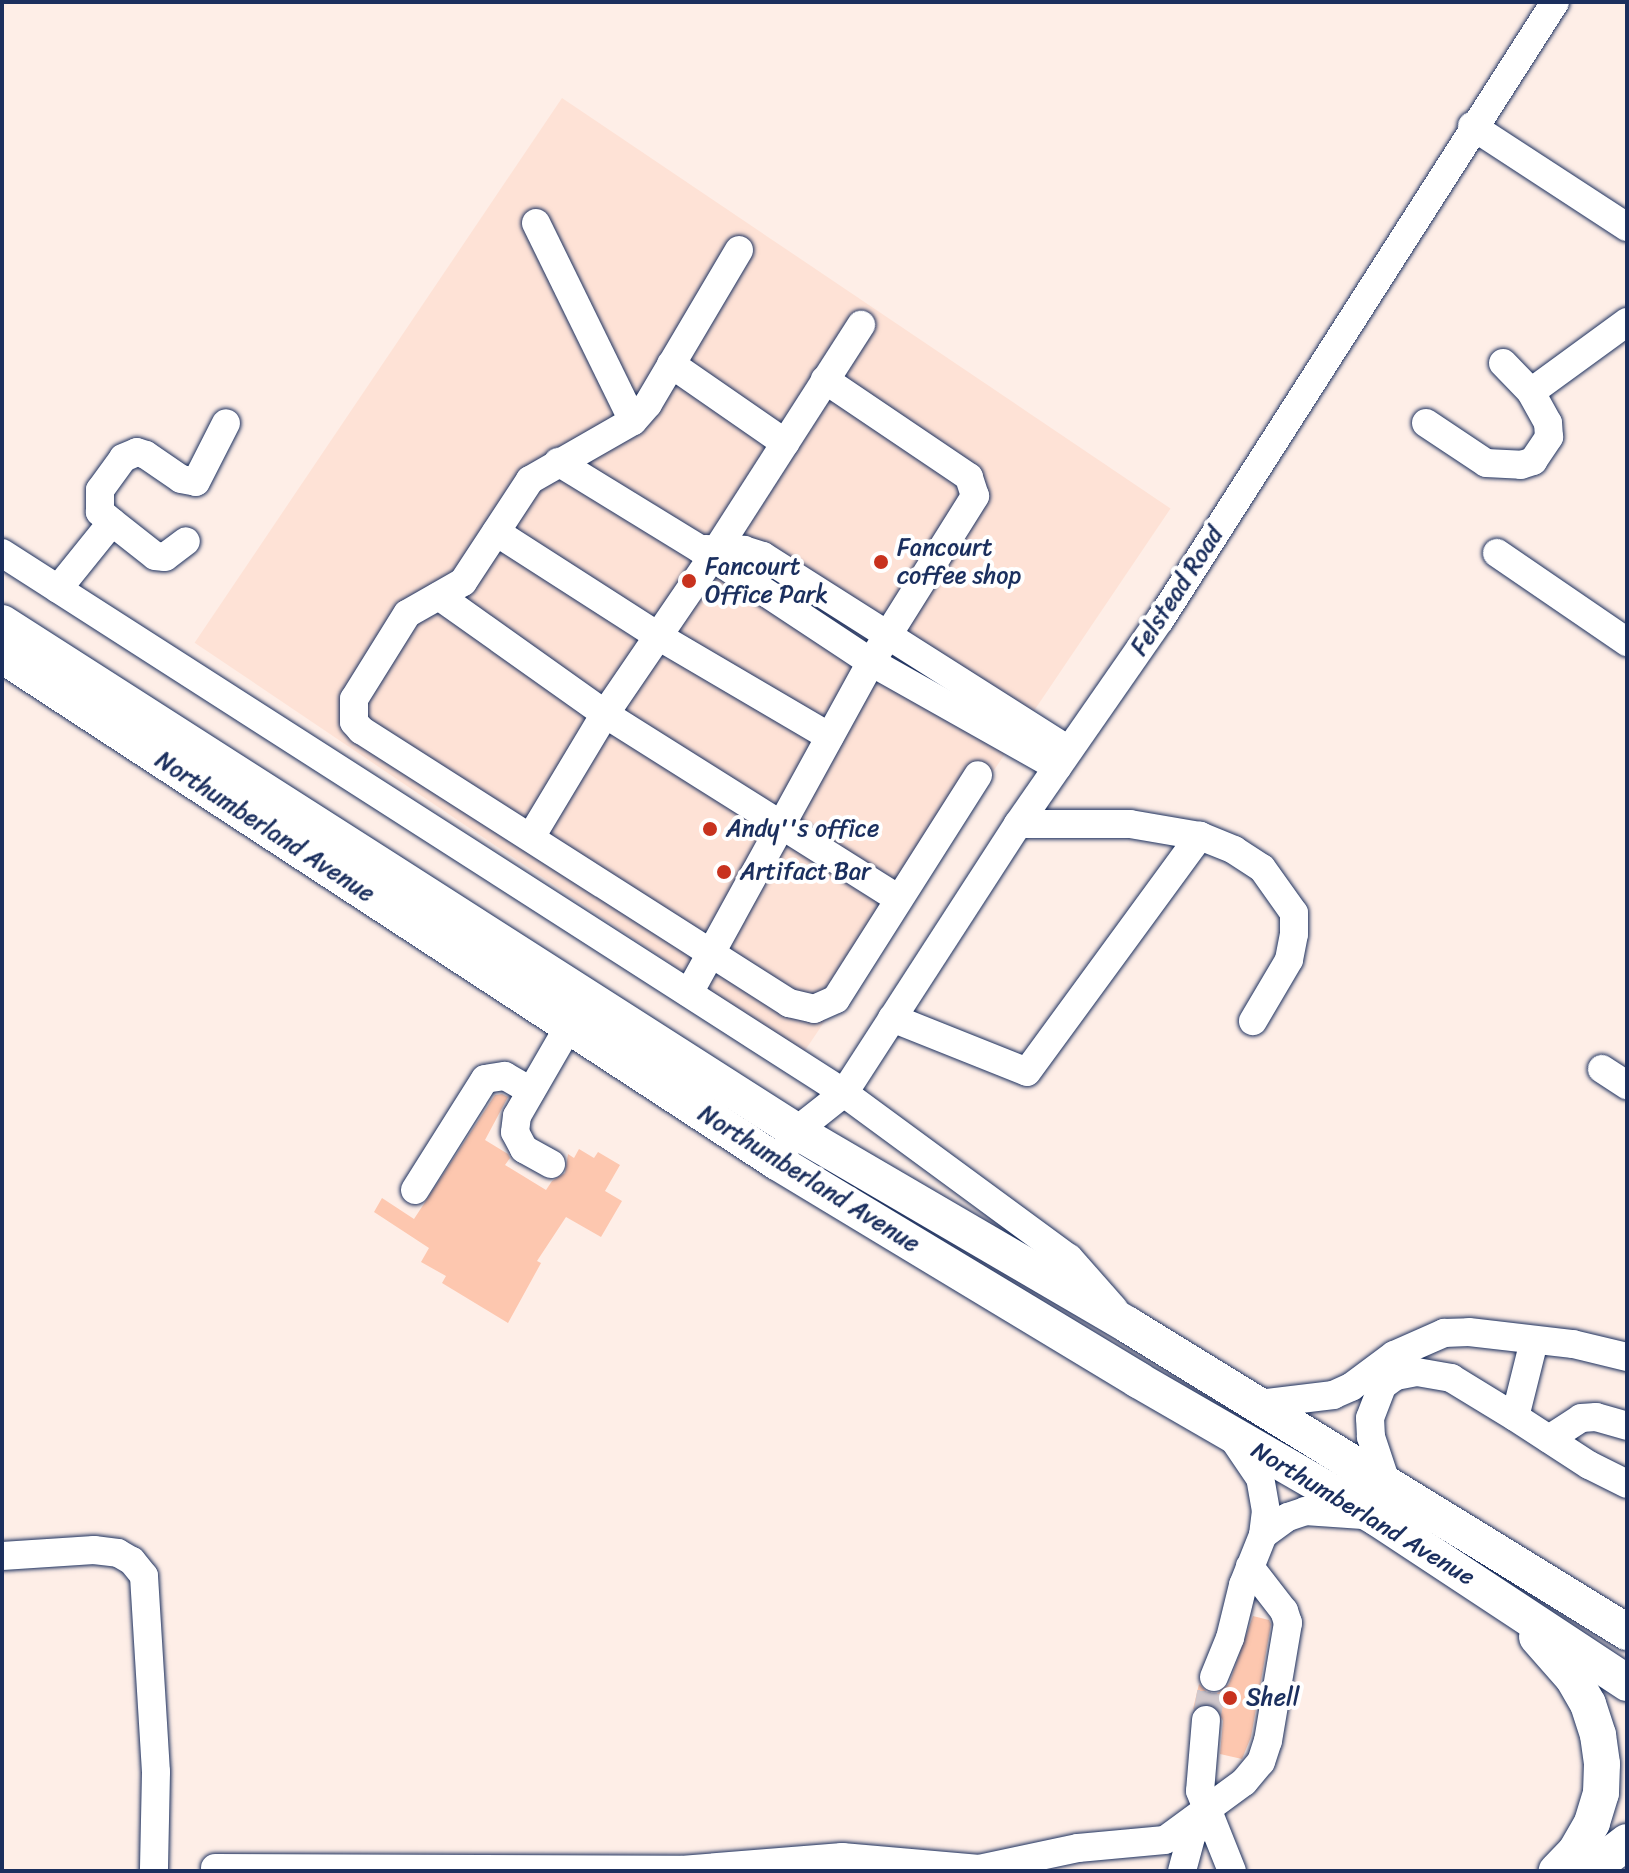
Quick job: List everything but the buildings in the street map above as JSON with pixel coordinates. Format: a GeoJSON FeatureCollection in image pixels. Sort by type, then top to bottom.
{"type":"FeatureCollection","features":[{"type":"Feature","properties":{"kind":"main road","name":"Northumberland Avenue"},"geometry":{"type":"LineString","coordinates":[[2,623],[796,1131],[1259,1404],[1505,1601],[1627,1683]]}},
{"type":"Feature","properties":{"kind":"main road","name":"Northumberland Avenue"},"geometry":{"type":"LineString","coordinates":[[2,655],[777,1162],[1229,1433],[1382,1501],[1627,1632]]}},
{"type":"Feature","properties":{"kind":"main road"},"geometry":{"type":"LineString","coordinates":[[1505,1601],[1573,1678],[1588,1704],[1598,1735],[1601,1793],[1592,1823],[1576,1851],[1557,1871]]}},
{"type":"Feature","properties":{"kind":"main road"},"geometry":{"type":"LineString","coordinates":[[1589,1871],[1627,1842]]}},
{"type":"Feature","properties":{"kind":"street","name":"Felstead Road"},"geometry":{"type":"LineString","coordinates":[[777,1162],[796,1131],[844,1093],[1018,824],[1168,607],[1472,126],[1555,2]]}},
{"type":"Feature","properties":{"kind":"street"},"geometry":{"type":"LineString","coordinates":[[1472,126],[1627,227]]}},
{"type":"Feature","properties":{"kind":"street"},"geometry":{"type":"LineString","coordinates":[[536,223],[633,421]]}},
{"type":"Feature","properties":{"kind":"street"},"geometry":{"type":"LineString","coordinates":[[739,250],[648,404],[633,421],[530,480],[463,582],[407,614],[354,699],[354,722],[361,730],[789,1003],[814,1009],[827,1006],[836,999],[978,775]]}},
{"type":"Feature","properties":{"kind":"street"},"geometry":{"type":"LineString","coordinates":[[1531,392],[1627,322]]}},
{"type":"Feature","properties":{"kind":"street"},"geometry":{"type":"LineString","coordinates":[[531,837],[605,714],[710,551],[861,325]]}},
{"type":"Feature","properties":{"kind":"street"},"geometry":{"type":"LineString","coordinates":[[1426,423],[1486,463],[1521,465],[1542,452],[1549,437],[1548,423],[1531,392],[1503,363]]}},
{"type":"Feature","properties":{"kind":"street"},"geometry":{"type":"LineString","coordinates":[[671,364],[785,443]]}},
{"type":"Feature","properties":{"kind":"street"},"geometry":{"type":"LineString","coordinates":[[689,993],[714,954],[761,866],[778,825],[871,662],[972,505],[975,485],[969,477],[825,380]]}},
{"type":"Feature","properties":{"kind":"street"},"geometry":{"type":"LineString","coordinates":[[186,541],[165,557],[155,556],[100,512],[100,490],[123,458],[137,452],[181,479],[196,482],[226,423]]}},
{"type":"Feature","properties":{"kind":"street"},"geometry":{"type":"LineString","coordinates":[[558,462],[710,551],[871,662],[1063,758]]}},
{"type":"Feature","properties":{"kind":"street"},"geometry":{"type":"LineString","coordinates":[[58,589],[112,522]]}},
{"type":"Feature","properties":{"kind":"street"},"geometry":{"type":"LineString","coordinates":[[496,532],[658,636],[830,737]]}},
{"type":"Feature","properties":{"kind":"street"},"geometry":{"type":"LineString","coordinates":[[710,551],[744,550],[763,556],[887,635],[1063,758]]}},
{"type":"Feature","properties":{"kind":"street"},"geometry":{"type":"LineString","coordinates":[[2,553],[844,1093],[1069,1258],[1128,1325]]}},
{"type":"Feature","properties":{"kind":"street"},"geometry":{"type":"LineString","coordinates":[[1497,553],[1627,642]]}},
{"type":"Feature","properties":{"kind":"street"},"geometry":{"type":"LineString","coordinates":[[795,611],[811,586]]}},
{"type":"Feature","properties":{"kind":"street"},"geometry":{"type":"LineString","coordinates":[[439,596],[605,714],[899,899]]}},
{"type":"Feature","properties":{"kind":"street"},"geometry":{"type":"LineString","coordinates":[[1018,824],[1130,824],[1200,836],[1234,850],[1262,868],[1294,913],[1289,960],[1253,1021]]}},
{"type":"Feature","properties":{"kind":"street"},"geometry":{"type":"LineString","coordinates":[[892,1018],[1027,1072],[1200,836]]}},
{"type":"Feature","properties":{"kind":"street"},"geometry":{"type":"LineString","coordinates":[[551,1164],[524,1149],[515,1132],[517,1116],[569,1026]]}},
{"type":"Feature","properties":{"kind":"street"},"geometry":{"type":"LineString","coordinates":[[1602,1069],[1627,1085]]}},
{"type":"Feature","properties":{"kind":"street"},"geometry":{"type":"LineString","coordinates":[[415,1190],[485,1079],[505,1076],[531,1091]]}},
{"type":"Feature","properties":{"kind":"street"},"geometry":{"type":"LineString","coordinates":[[1259,1404],[1333,1395],[1351,1387],[1394,1355],[1444,1333],[1469,1332],[1573,1344],[1627,1357]]}},
{"type":"Feature","properties":{"kind":"street"},"geometry":{"type":"LineString","coordinates":[[1515,1417],[1534,1341]]}},
{"type":"Feature","properties":{"kind":"street"},"geometry":{"type":"LineString","coordinates":[[1263,1535],[1288,1517],[1305,1511],[1343,1511],[1382,1501],[1370,1418],[1382,1386],[1396,1376],[1417,1372],[1451,1378],[1627,1484]]}},
{"type":"Feature","properties":{"kind":"street"},"geometry":{"type":"LineString","coordinates":[[1549,1439],[1581,1418],[1596,1417],[1627,1426]]}},
{"type":"Feature","properties":{"kind":"street"},"geometry":{"type":"LineString","coordinates":[[1214,1677],[1230,1638],[1250,1567],[1263,1535],[1265,1494],[1260,1478],[1229,1433]]}},
{"type":"Feature","properties":{"kind":"street"},"geometry":{"type":"LineString","coordinates":[[2,1556],[94,1550],[118,1553],[132,1561],[144,1576],[156,1772],[154,1871]]}},
{"type":"Feature","properties":{"kind":"street"},"geometry":{"type":"LineString","coordinates":[[215,1868],[681,1870],[842,1857],[979,1869],[1078,1848],[1165,1840],[1244,1782],[1261,1762],[1277,1701],[1288,1623],[1284,1611],[1250,1567]]}},
{"type":"Feature","properties":{"kind":"street"},"geometry":{"type":"LineString","coordinates":[[1206,1720],[1200,1761],[1200,1791],[1232,1871]]}},
{"type":"Feature","properties":{"kind":"street"},"geometry":{"type":"LineString","coordinates":[[1182,1871],[1191,1837],[1206,1810]]}},
{"type":"Feature","properties":{"kind":"shaded area","name":"Fancourt Office Park"},"geometry":{"type":"Polygon","coordinates":[[[562,98],[1171,508],[803,1053],[195,643],[562,98]]]}},
{"type":"Feature","properties":{"kind":"tunnel"},"geometry":{"type":"LineString","coordinates":[[1206,1720],[1214,1677]]}},
{"type":"Feature","properties":{"kind":"place","name":"Fancourt coffee shop"},"geometry":{"type":"Point","coordinates":[881,562]}},
{"type":"Feature","properties":{"kind":"place","name":"Fancourt Office Park"},"geometry":{"type":"Point","coordinates":[689,581]}},
{"type":"Feature","properties":{"kind":"place","name":"Andy''s office"},"geometry":{"type":"Point","coordinates":[710,829]}},
{"type":"Feature","properties":{"kind":"place","name":"Artifact Bar"},"geometry":{"type":"Point","coordinates":[724,872]}},
{"type":"Feature","properties":{"kind":"place","name":"Shell"},"geometry":{"type":"Point","coordinates":[1230,1698]}}]}
